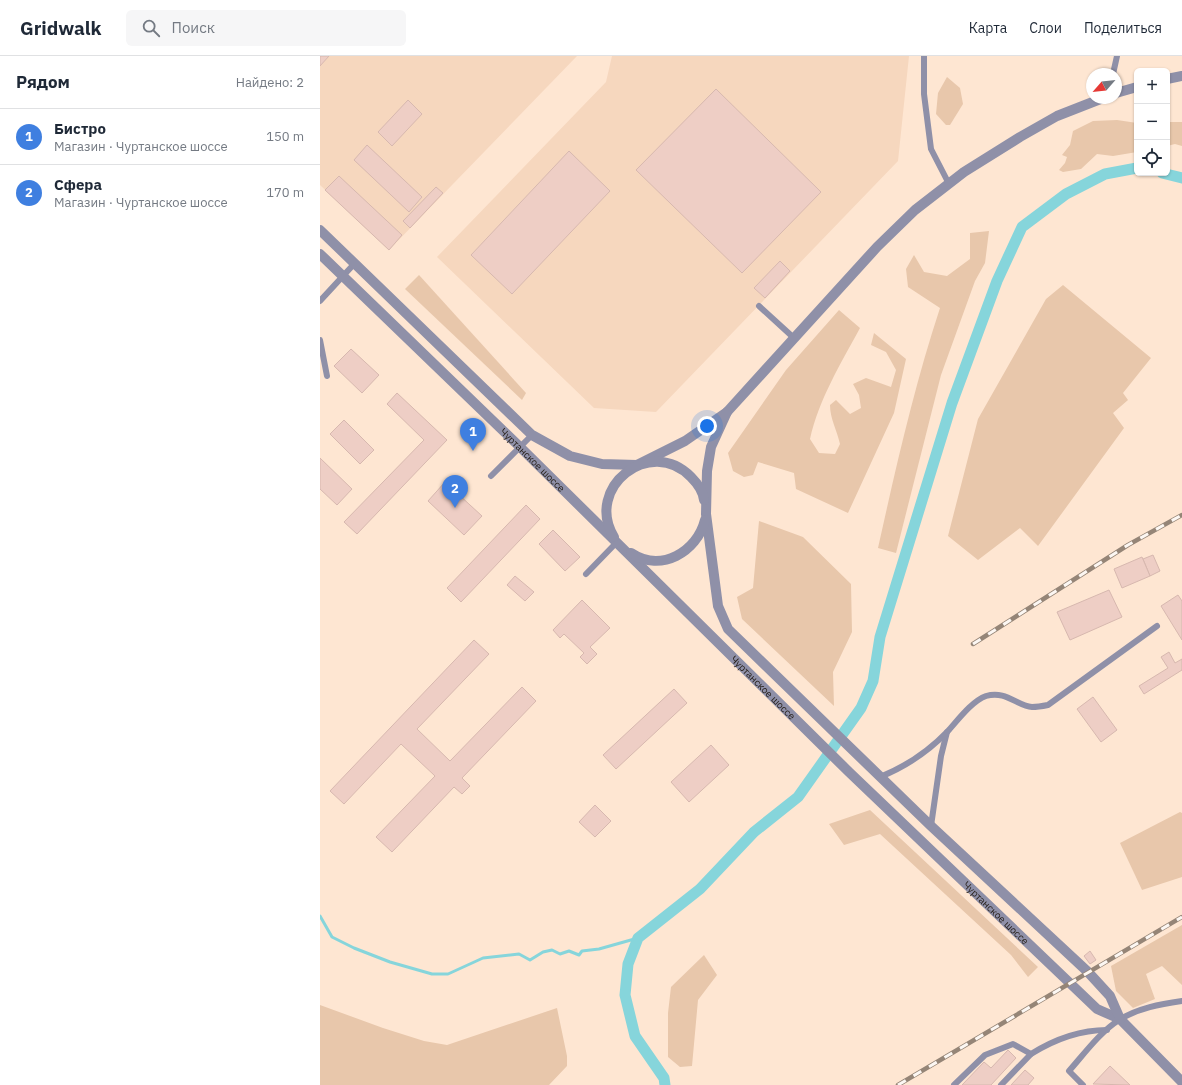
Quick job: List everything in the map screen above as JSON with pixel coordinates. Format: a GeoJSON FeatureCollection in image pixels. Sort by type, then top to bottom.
{"type":"FeatureCollection","features":[{"type":"Feature","properties":{"kind":"street"},"geometry":{"type":"LineString","coordinates":[[1170,78],[1182,76]]}},
{"type":"Feature","properties":{"kind":"street"},"geometry":{"type":"LineString","coordinates":[[1122,91],[1134,88]]}},
{"type":"Feature","properties":{"kind":"street"},"geometry":{"type":"LineString","coordinates":[[637,465],[654,461],[670,463],[685,471],[697,482],[704,498],[706,514],[702,530],[694,543],[682,554],[667,560],[651,561],[636,556],[620,545],[607,519],[608,502],[613,487],[620,478],[637,465],[685,441],[727,412],[877,247],[915,210],[964,172],[1057,116],[1088,104]]}},
{"type":"Feature","properties":{"kind":"street","name":"Чуртанское шоссе"},"geometry":{"type":"LineString","coordinates":[[320,230],[532,435],[570,456],[602,464],[637,465]]}},
{"type":"Feature","properties":{"kind":"street","name":"Чуртанское шоссе"},"geometry":{"type":"LineString","coordinates":[[320,254],[520,447],[849,772],[1098,1009],[1120,1020]]}},
{"type":"Feature","properties":{"kind":"street","name":"Чуртанское шоссе"},"geometry":{"type":"LineString","coordinates":[[727,412],[711,447],[707,471],[706,514],[718,606],[728,629],[931,826],[1088,972],[1110,996],[1120,1020]]}},
{"type":"Feature","properties":{"kind":"street"},"geometry":{"type":"LineString","coordinates":[[1120,1020],[1182,1082]]}},
{"type":"Feature","properties":{"kind":"lane"},"geometry":{"type":"LineString","coordinates":[[924,56],[924,94],[931,149],[949,184]]}},
{"type":"Feature","properties":{"kind":"lane"},"geometry":{"type":"LineString","coordinates":[[1114,68],[1117,56]]}},
{"type":"Feature","properties":{"kind":"lane"},"geometry":{"type":"LineString","coordinates":[[320,301],[355,263]]}},
{"type":"Feature","properties":{"kind":"lane"},"geometry":{"type":"LineString","coordinates":[[759,306],[794,338]]}},
{"type":"Feature","properties":{"kind":"lane"},"geometry":{"type":"LineString","coordinates":[[320,340],[327,376]]}},
{"type":"Feature","properties":{"kind":"lane"},"geometry":{"type":"LineString","coordinates":[[491,476],[532,435]]}},
{"type":"Feature","properties":{"kind":"lane"},"geometry":{"type":"LineString","coordinates":[[586,574],[620,545]]}},
{"type":"Feature","properties":{"kind":"lane"},"geometry":{"type":"LineString","coordinates":[[880,777],[900,769],[919,757],[947,732],[966,711],[986,696],[1007,696],[1032,707],[1048,705],[1157,626]]}},
{"type":"Feature","properties":{"kind":"lane"},"geometry":{"type":"LineString","coordinates":[[931,826],[941,756],[947,732]]}},
{"type":"Feature","properties":{"kind":"lane"},"geometry":{"type":"LineString","coordinates":[[1084,1085],[1069,1071],[1107,1030],[1120,1020],[1156,1005],[1182,1001]]}},
{"type":"Feature","properties":{"kind":"lane"},"geometry":{"type":"LineString","coordinates":[[1001,1085],[1031,1054],[1048,1043],[1073,1033],[1092,1030],[1107,1030]]}},
{"type":"Feature","properties":{"kind":"lane"},"geometry":{"type":"LineString","coordinates":[[954,1085],[985,1055],[1013,1044],[1031,1054]]}},
{"type":"Feature","properties":{"kind":"shaded area"},"geometry":{"type":"Polygon","coordinates":[[[320,56],[577,56],[389,250],[320,185],[320,56]]]}},
{"type":"Feature","properties":{"kind":"shaded area"},"geometry":{"type":"Polygon","coordinates":[[[612,56],[909,56],[898,161],[656,412],[594,408],[437,257],[606,82],[612,56]]]}},
{"type":"Feature","properties":{"kind":"shaded area"},"geometry":{"type":"Polygon","coordinates":[[[947,77],[960,88],[963,104],[950,125],[946,125],[936,114],[938,93],[947,77]]]}},
{"type":"Feature","properties":{"kind":"shaded area"},"geometry":{"type":"Polygon","coordinates":[[[1117,120],[1134,123],[1134,152],[1113,156],[1097,154],[1081,169],[1063,172],[1059,170],[1065,163],[1067,157],[1062,155],[1070,145],[1073,131],[1093,121],[1117,120]]]}},
{"type":"Feature","properties":{"kind":"shaded area"},"geometry":{"type":"Polygon","coordinates":[[[1170,122],[1182,122],[1182,146],[1175,144],[1170,145],[1170,122]]]}},
{"type":"Feature","properties":{"kind":"shaded area"},"geometry":{"type":"Polygon","coordinates":[[[989,231],[985,263],[975,281],[941,375],[896,553],[878,548],[914,397],[940,308],[908,287],[906,269],[914,255],[924,272],[947,276],[970,259],[970,233],[989,231]]]}},
{"type":"Feature","properties":{"kind":"shaded area"},"geometry":{"type":"Polygon","coordinates":[[[419,275],[526,393],[522,400],[405,289],[419,275]]]}},
{"type":"Feature","properties":{"kind":"shaded area"},"geometry":{"type":"Polygon","coordinates":[[[1063,285],[1151,358],[1123,393],[1128,400],[1113,413],[1124,428],[1038,546],[1020,528],[978,560],[948,536],[978,419],[1046,299],[1063,285]]]}},
{"type":"Feature","properties":{"kind":"shaded area"},"geometry":{"type":"Polygon","coordinates":[[[839,310],[860,328],[831,382],[814,424],[810,439],[819,453],[835,454],[840,444],[831,415],[830,405],[836,400],[850,414],[861,408],[859,395],[853,384],[866,378],[891,387],[896,370],[886,352],[871,345],[874,333],[906,359],[894,413],[848,513],[796,489],[794,473],[758,462],[753,475],[744,477],[733,471],[728,453],[786,370],[839,310]]]}},
{"type":"Feature","properties":{"kind":"shaded area"},"geometry":{"type":"Polygon","coordinates":[[[759,521],[803,537],[851,584],[852,632],[833,672],[834,706],[742,619],[737,597],[753,588],[759,521]]]}},
{"type":"Feature","properties":{"kind":"shaded area"},"geometry":{"type":"Polygon","coordinates":[[[870,810],[1038,967],[1028,977],[1011,955],[880,834],[844,845],[829,824],[870,810]]]}},
{"type":"Feature","properties":{"kind":"shaded area"},"geometry":{"type":"Polygon","coordinates":[[[1180,812],[1182,813],[1182,877],[1142,890],[1120,843],[1180,812]]]}},
{"type":"Feature","properties":{"kind":"shaded area"},"geometry":{"type":"Polygon","coordinates":[[[1182,925],[1182,985],[1162,966],[1146,974],[1155,999],[1133,1008],[1116,991],[1111,966],[1182,925]]]}},
{"type":"Feature","properties":{"kind":"shaded area"},"geometry":{"type":"Polygon","coordinates":[[[704,955],[717,975],[698,1000],[692,1066],[680,1067],[668,1057],[668,1013],[671,987],[704,955]]]}},
{"type":"Feature","properties":{"kind":"shaded area"},"geometry":{"type":"Polygon","coordinates":[[[320,1005],[424,1041],[447,1045],[557,1008],[567,1056],[567,1066],[549,1085],[320,1085],[320,1005]]]}},
{"type":"Feature","properties":{"kind":"building"},"geometry":{"type":"Polygon","coordinates":[[[320,56],[329,56],[320,66],[320,56]]]}},
{"type":"Feature","properties":{"kind":"building"},"geometry":{"type":"Polygon","coordinates":[[[716,89],[821,192],[742,273],[636,170],[716,89]]]}},
{"type":"Feature","properties":{"kind":"building"},"geometry":{"type":"Polygon","coordinates":[[[408,100],[422,114],[392,146],[378,132],[408,100]]]}},
{"type":"Feature","properties":{"kind":"building"},"geometry":{"type":"Polygon","coordinates":[[[367,145],[422,197],[409,212],[354,160],[367,145]]]}},
{"type":"Feature","properties":{"kind":"building"},"geometry":{"type":"Polygon","coordinates":[[[569,151],[610,191],[512,294],[471,255],[569,151]]]}},
{"type":"Feature","properties":{"kind":"building"},"geometry":{"type":"Polygon","coordinates":[[[339,176],[402,235],[389,250],[325,190],[339,176]]]}},
{"type":"Feature","properties":{"kind":"building"},"geometry":{"type":"Polygon","coordinates":[[[436,187],[443,193],[410,228],[403,221],[436,187]]]}},
{"type":"Feature","properties":{"kind":"building"},"geometry":{"type":"Polygon","coordinates":[[[780,261],[790,271],[765,298],[754,288],[780,261]]]}},
{"type":"Feature","properties":{"kind":"building"},"geometry":{"type":"Polygon","coordinates":[[[351,349],[379,375],[362,393],[334,366],[351,349]]]}},
{"type":"Feature","properties":{"kind":"building"},"geometry":{"type":"Polygon","coordinates":[[[397,393],[447,440],[357,534],[344,522],[424,440],[387,404],[397,393]]]}},
{"type":"Feature","properties":{"kind":"building"},"geometry":{"type":"Polygon","coordinates":[[[344,420],[374,450],[360,464],[330,434],[344,420]]]}},
{"type":"Feature","properties":{"kind":"building"},"geometry":{"type":"Polygon","coordinates":[[[320,458],[352,489],[337,505],[320,489],[320,458]]]}},
{"type":"Feature","properties":{"kind":"building"},"geometry":{"type":"Polygon","coordinates":[[[445,482],[482,516],[464,535],[428,501],[445,482]]]}},
{"type":"Feature","properties":{"kind":"building"},"geometry":{"type":"Polygon","coordinates":[[[526,505],[540,519],[461,602],[447,588],[526,505]]]}},
{"type":"Feature","properties":{"kind":"building"},"geometry":{"type":"Polygon","coordinates":[[[553,530],[580,557],[565,571],[539,544],[553,530]]]}},
{"type":"Feature","properties":{"kind":"building"},"geometry":{"type":"Polygon","coordinates":[[[1153,555],[1160,571],[1150,576],[1143,559],[1153,555]]]}},
{"type":"Feature","properties":{"kind":"building"},"geometry":{"type":"Polygon","coordinates":[[[1142,557],[1150,576],[1122,588],[1114,569],[1142,557]]]}},
{"type":"Feature","properties":{"kind":"building"},"geometry":{"type":"Polygon","coordinates":[[[515,576],[534,592],[525,601],[507,585],[515,576]]]}},
{"type":"Feature","properties":{"kind":"building"},"geometry":{"type":"Polygon","coordinates":[[[1109,590],[1122,617],[1070,640],[1057,612],[1109,590]]]}},
{"type":"Feature","properties":{"kind":"building"},"geometry":{"type":"Polygon","coordinates":[[[1178,595],[1182,601],[1182,640],[1161,606],[1178,595]]]}},
{"type":"Feature","properties":{"kind":"building"},"geometry":{"type":"Polygon","coordinates":[[[582,600],[610,628],[590,647],[597,654],[587,664],[580,657],[584,653],[564,634],[560,638],[553,630],[582,600]]]}},
{"type":"Feature","properties":{"kind":"building"},"geometry":{"type":"Polygon","coordinates":[[[474,640],[489,654],[417,729],[450,761],[522,687],[536,701],[462,778],[470,786],[462,794],[454,787],[392,852],[376,837],[435,776],[401,744],[344,804],[330,791],[474,640]]]}},
{"type":"Feature","properties":{"kind":"building"},"geometry":{"type":"Polygon","coordinates":[[[1169,652],[1175,663],[1182,659],[1182,670],[1144,694],[1139,686],[1168,668],[1161,657],[1169,652]]]}},
{"type":"Feature","properties":{"kind":"building"},"geometry":{"type":"Polygon","coordinates":[[[674,689],[687,703],[616,769],[603,755],[674,689]]]}},
{"type":"Feature","properties":{"kind":"building"},"geometry":{"type":"Polygon","coordinates":[[[1093,697],[1117,730],[1101,742],[1077,709],[1093,697]]]}},
{"type":"Feature","properties":{"kind":"building"},"geometry":{"type":"Polygon","coordinates":[[[711,745],[729,765],[689,802],[671,782],[711,745]]]}},
{"type":"Feature","properties":{"kind":"building"},"geometry":{"type":"Polygon","coordinates":[[[595,805],[611,821],[595,837],[579,822],[595,805]]]}},
{"type":"Feature","properties":{"kind":"building"},"geometry":{"type":"Polygon","coordinates":[[[1090,951],[1096,960],[1090,964],[1084,956],[1090,951]]]}},
{"type":"Feature","properties":{"kind":"building"},"geometry":{"type":"Polygon","coordinates":[[[1008,1050],[1016,1058],[991,1085],[962,1085],[984,1062],[991,1068],[1008,1050]]]}},
{"type":"Feature","properties":{"kind":"building"},"geometry":{"type":"Polygon","coordinates":[[[1110,1066],[1130,1085],[1093,1084],[1110,1066]]]}},
{"type":"Feature","properties":{"kind":"building"},"geometry":{"type":"Polygon","coordinates":[[[1025,1070],[1034,1078],[1028,1085],[1011,1085],[1025,1070]]]}},
{"type":"Feature","properties":{"kind":"waterway"},"geometry":{"type":"LineString","coordinates":[[665,1085],[664,1078],[635,1036],[625,995],[628,964],[638,938],[700,889],[754,832],[798,797],[861,708],[873,681],[880,637],[952,403],[997,281],[1022,227],[1066,194],[1105,174],[1134,169]]}},
{"type":"Feature","properties":{"kind":"waterway"},"geometry":{"type":"LineString","coordinates":[[1170,175],[1182,178]]}},
{"type":"Feature","properties":{"kind":"waterway"},"geometry":{"type":"LineString","coordinates":[[320,916],[332,937],[354,948],[390,962],[432,974],[448,974],[483,958],[519,954],[530,960],[543,952],[552,950],[560,954],[569,951],[579,955],[582,951],[599,949],[638,938]]}},
{"type":"Feature","properties":{"kind":"railway"},"geometry":{"type":"LineString","coordinates":[[973,644],[1128,545],[1182,515]]}},
{"type":"Feature","properties":{"kind":"railway"},"geometry":{"type":"LineString","coordinates":[[898,1085],[1182,917]]}},
{"type":"Feature","properties":{"kind":"place","name":"Бистро"},"geometry":{"type":"Point","coordinates":[473,451]}},
{"type":"Feature","properties":{"kind":"place","name":"Сфера"},"geometry":{"type":"Point","coordinates":[455,508]}}]}
